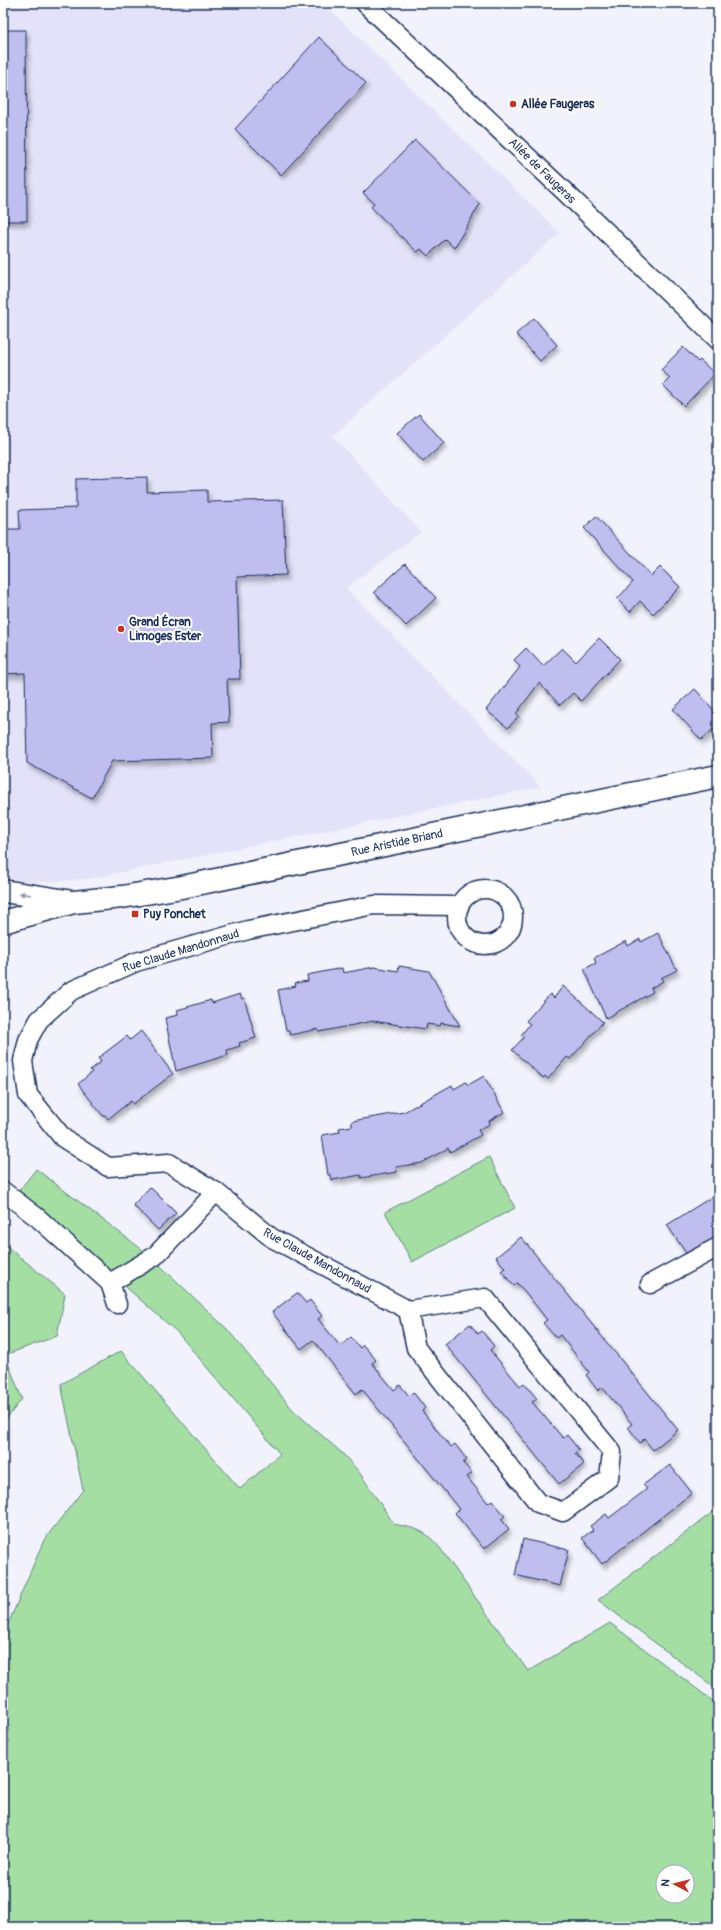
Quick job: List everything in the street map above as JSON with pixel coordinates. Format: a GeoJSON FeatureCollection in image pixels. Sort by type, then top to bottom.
{"type":"FeatureCollection","features":[{"type":"Feature","properties":{"kind":"street","name":"Allée de Faugeras"},"geometry":{"type":"LineString","coordinates":[[365,3],[564,191],[718,340]]}},
{"type":"Feature","properties":{"kind":"street","name":"Rue Aristide Briand"},"geometry":{"type":"LineString","coordinates":[[3,922],[74,902],[122,897],[182,887],[718,776]]}},
{"type":"Feature","properties":{"kind":"street","name":"Rue Aristide Briand"},"geometry":{"type":"LineString","coordinates":[[3,891],[74,902]]}},
{"type":"Feature","properties":{"kind":"street","name":"Rue Claude Mandonnaud"},"geometry":{"type":"LineString","coordinates":[[408,1310],[272,1238],[216,1192],[169,1163],[108,1167],[63,1138],[28,1095],[22,1062],[28,1040],[39,1020],[71,991],[136,962],[248,930],[374,905],[459,906]]}},
{"type":"Feature","properties":{"kind":"street"},"geometry":{"type":"LineString","coordinates":[[3,1191],[38,1218],[110,1283],[117,1304]]}},
{"type":"Feature","properties":{"kind":"street"},"geometry":{"type":"LineString","coordinates":[[110,1283],[155,1256],[216,1192]]}},
{"type":"Feature","properties":{"kind":"street"},"geometry":{"type":"LineString","coordinates":[[650,1284],[718,1247]]}},
{"type":"Feature","properties":{"kind":"street"},"geometry":{"type":"LineString","coordinates":[[485,1298],[612,1452],[609,1478],[563,1512],[538,1503],[416,1348],[408,1310],[485,1298]]}},
{"type":"Feature","properties":{"kind":"shaded area"},"geometry":{"type":"Polygon","coordinates":[[[3,3],[323,3],[560,233],[333,436],[421,532],[346,588],[541,787],[88,879],[50,882],[21,881],[3,877],[3,3]]]}},
{"type":"Feature","properties":{"kind":"green space"},"geometry":{"type":"Polygon","coordinates":[[[489,1157],[515,1208],[412,1262],[385,1212],[489,1157]]]}},
{"type":"Feature","properties":{"kind":"green space"},"geometry":{"type":"Polygon","coordinates":[[[36,1169],[148,1254],[227,1329],[293,1410],[343,1454],[359,1472],[394,1524],[409,1527],[424,1533],[440,1548],[528,1671],[610,1623],[718,1705],[718,1927],[3,1927],[3,1636],[44,1540],[83,1490],[61,1384],[121,1351],[240,1489],[280,1454],[177,1332],[18,1192],[36,1169]]]}},
{"type":"Feature","properties":{"kind":"green space"},"geometry":{"type":"Polygon","coordinates":[[[3,1243],[65,1294],[57,1336],[5,1355],[22,1399],[3,1423],[3,1243]]]}},
{"type":"Feature","properties":{"kind":"green space"},"geometry":{"type":"Polygon","coordinates":[[[718,1508],[718,1690],[598,1600],[718,1508]]]}},
{"type":"Feature","properties":{"kind":"building"},"geometry":{"type":"Polygon","coordinates":[[[3,30],[26,30],[27,221],[3,221],[3,30]]]}},
{"type":"Feature","properties":{"kind":"building"},"geometry":{"type":"Polygon","coordinates":[[[319,37],[366,83],[281,175],[235,129],[319,37]]]}},
{"type":"Feature","properties":{"kind":"building"},"geometry":{"type":"Polygon","coordinates":[[[415,140],[480,204],[454,248],[445,239],[428,256],[421,249],[417,252],[371,207],[374,203],[363,193],[415,140]]]}},
{"type":"Feature","properties":{"kind":"building"},"geometry":{"type":"Polygon","coordinates":[[[534,318],[557,345],[540,361],[516,334],[534,318]]]}},
{"type":"Feature","properties":{"kind":"building"},"geometry":{"type":"Polygon","coordinates":[[[683,347],[698,362],[700,360],[715,374],[684,406],[663,385],[670,378],[661,370],[683,347]]]}},
{"type":"Feature","properties":{"kind":"building"},"geometry":{"type":"Polygon","coordinates":[[[419,414],[444,443],[423,462],[397,433],[419,414]]]}},
{"type":"Feature","properties":{"kind":"building","name":"Grand Écran Limoges Ester"},"geometry":{"type":"Polygon","coordinates":[[[147,477],[147,492],[207,490],[207,502],[283,500],[286,575],[237,577],[240,679],[227,679],[229,722],[212,723],[213,758],[112,761],[92,798],[27,763],[25,673],[3,674],[3,529],[20,529],[19,510],[76,508],[76,479],[147,477]]]}},
{"type":"Feature","properties":{"kind":"building"},"geometry":{"type":"Polygon","coordinates":[[[596,516],[651,576],[660,567],[680,587],[653,614],[640,601],[630,612],[617,599],[633,582],[584,528],[596,516]]]}},
{"type":"Feature","properties":{"kind":"building"},"geometry":{"type":"Polygon","coordinates":[[[405,564],[436,598],[406,626],[374,592],[405,564]]]}},
{"type":"Feature","properties":{"kind":"building"},"geometry":{"type":"Polygon","coordinates":[[[599,638],[620,659],[581,701],[573,693],[560,705],[539,683],[516,714],[519,716],[508,728],[486,710],[520,667],[514,660],[526,648],[543,666],[562,648],[576,662],[599,638]]]}},
{"type":"Feature","properties":{"kind":"building"},"geometry":{"type":"Polygon","coordinates":[[[695,689],[718,715],[718,725],[701,740],[673,709],[695,689]]]}},
{"type":"Feature","properties":{"kind":"building"},"geometry":{"type":"Polygon","coordinates":[[[658,933],[677,970],[661,978],[663,981],[651,988],[653,992],[606,1018],[584,969],[596,963],[594,958],[626,941],[628,946],[640,939],[641,942],[658,933]]]}},
{"type":"Feature","properties":{"kind":"building"},"geometry":{"type":"Polygon","coordinates":[[[399,966],[429,971],[460,1026],[441,1023],[440,1026],[427,1024],[426,1029],[373,1021],[319,1032],[318,1029],[290,1035],[289,1030],[286,1030],[278,990],[296,986],[295,983],[308,981],[307,975],[342,968],[343,973],[374,967],[398,971],[399,966]]]}},
{"type":"Feature","properties":{"kind":"building"},"geometry":{"type":"Polygon","coordinates":[[[563,986],[603,1022],[570,1059],[567,1057],[548,1079],[545,1076],[543,1078],[512,1050],[524,1037],[521,1035],[530,1024],[526,1021],[550,994],[554,998],[563,986]]]}},
{"type":"Feature","properties":{"kind":"building"},"geometry":{"type":"Polygon","coordinates":[[[240,994],[242,999],[244,998],[256,1038],[239,1043],[240,1046],[227,1050],[228,1055],[176,1071],[165,1018],[178,1015],[177,1010],[211,1000],[212,1003],[240,994]]]}},
{"type":"Feature","properties":{"kind":"building"},"geometry":{"type":"Polygon","coordinates":[[[141,1031],[173,1074],[133,1104],[131,1101],[108,1119],[105,1115],[103,1116],[78,1084],[92,1072],[90,1070],[101,1062],[98,1058],[127,1036],[130,1040],[141,1031]]]}},
{"type":"Feature","properties":{"kind":"building"},"geometry":{"type":"Polygon","coordinates":[[[484,1076],[504,1112],[489,1121],[490,1124],[478,1130],[481,1135],[450,1152],[448,1148],[422,1163],[396,1167],[397,1172],[361,1178],[361,1175],[332,1180],[331,1175],[328,1175],[322,1135],[340,1132],[339,1128],[352,1126],[352,1121],[404,1112],[452,1085],[454,1089],[466,1082],[468,1085],[484,1076]]]}},
{"type":"Feature","properties":{"kind":"building"},"geometry":{"type":"Polygon","coordinates":[[[150,1187],[176,1213],[158,1230],[133,1205],[150,1187]]]}},
{"type":"Feature","properties":{"kind":"building"},"geometry":{"type":"Polygon","coordinates":[[[718,1193],[718,1237],[686,1253],[667,1225],[718,1193]]]}},
{"type":"Feature","properties":{"kind":"building"},"geometry":{"type":"Polygon","coordinates":[[[521,1237],[678,1430],[653,1450],[644,1439],[640,1443],[628,1427],[632,1424],[611,1398],[602,1387],[598,1391],[586,1375],[589,1372],[560,1335],[556,1338],[543,1323],[547,1320],[526,1293],[517,1283],[514,1286],[501,1271],[505,1268],[496,1257],[521,1237]]]}},
{"type":"Feature","properties":{"kind":"building"},"geometry":{"type":"Polygon","coordinates":[[[297,1293],[306,1303],[310,1300],[322,1316],[318,1319],[340,1346],[351,1337],[360,1348],[363,1345],[376,1360],[372,1363],[394,1390],[400,1385],[409,1396],[413,1392],[425,1408],[422,1411],[440,1434],[451,1447],[455,1444],[467,1460],[463,1463],[472,1473],[467,1477],[488,1503],[492,1500],[505,1516],[501,1519],[509,1529],[484,1549],[455,1513],[459,1509],[362,1389],[356,1394],[313,1340],[301,1349],[272,1312],[297,1293]]]}},
{"type":"Feature","properties":{"kind":"building"},"geometry":{"type":"Polygon","coordinates":[[[470,1324],[478,1334],[482,1331],[494,1346],[490,1350],[520,1386],[524,1383],[537,1399],[532,1402],[563,1438],[567,1435],[579,1450],[575,1453],[584,1464],[559,1484],[445,1344],[470,1324]]]}},
{"type":"Feature","properties":{"kind":"building"},"geometry":{"type":"Polygon","coordinates":[[[670,1465],[692,1493],[602,1564],[582,1538],[593,1530],[590,1526],[606,1514],[609,1518],[647,1489],[643,1485],[670,1465]]]}},
{"type":"Feature","properties":{"kind":"building"},"geometry":{"type":"Polygon","coordinates":[[[523,1539],[569,1550],[560,1586],[515,1575],[523,1539]]]}},
{"type":"Feature","properties":{"kind":"place","name":"Allée Faugeras"},"geometry":{"type":"Point","coordinates":[513,104]}},
{"type":"Feature","properties":{"kind":"place","name":"Grand Écran Limoges Ester"},"geometry":{"type":"Point","coordinates":[121,629]}},
{"type":"Feature","properties":{"kind":"place","name":"Puy Ponchet"},"geometry":{"type":"Point","coordinates":[135,914]}}]}
